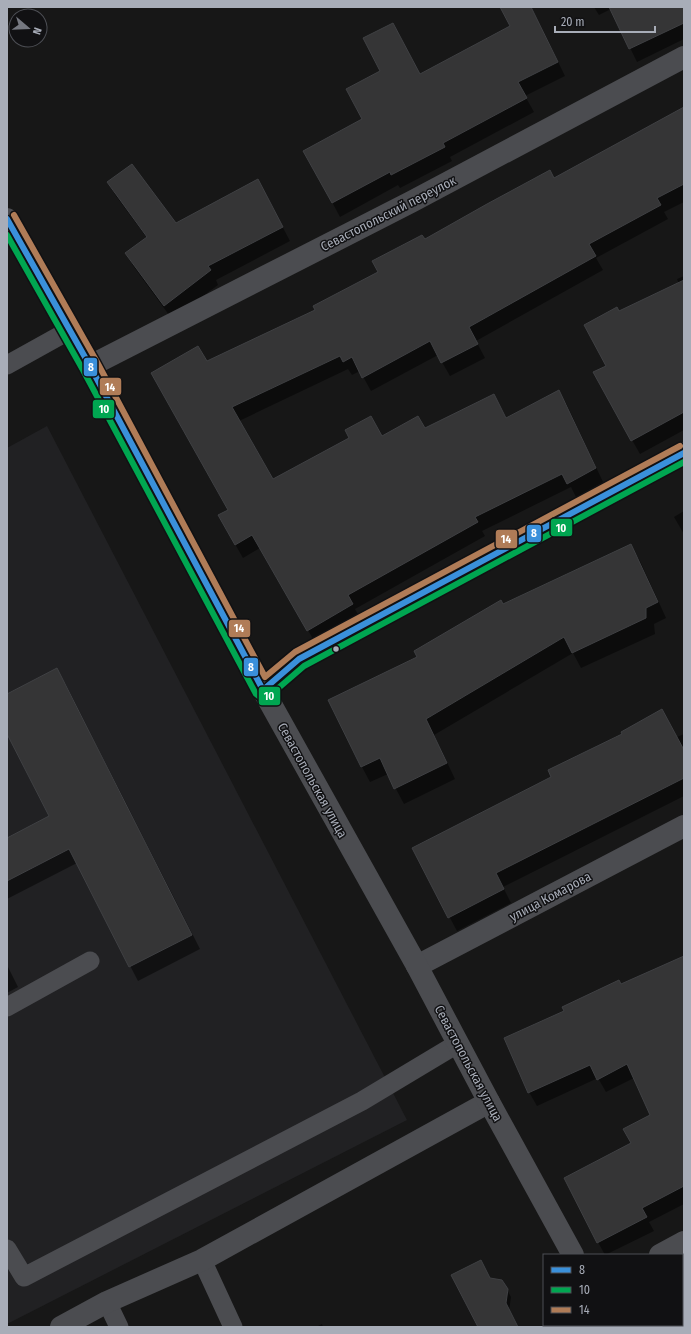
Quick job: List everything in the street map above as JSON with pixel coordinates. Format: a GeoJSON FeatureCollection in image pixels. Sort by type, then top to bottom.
{"type":"FeatureCollection","features":[{"type":"Feature","properties":{"kind":"street","name":"Севастопольский переулок"},"geometry":{"type":"LineString","coordinates":[[90,366],[411,202],[684,57]]}},
{"type":"Feature","properties":{"kind":"street","name":"Севастопольская улица"},"geometry":{"type":"LineString","coordinates":[[7,219],[90,366],[263,690],[417,966],[489,1102],[572,1254]]}},
{"type":"Feature","properties":{"kind":"street"},"geometry":{"type":"LineString","coordinates":[[263,690],[299,659],[684,453]]}},
{"type":"Feature","properties":{"kind":"street","name":"улица Комарова"},"geometry":{"type":"LineString","coordinates":[[417,966],[684,826]]}},
{"type":"Feature","properties":{"kind":"street"},"geometry":{"type":"LineString","coordinates":[[61,1327],[107,1302],[202,1260],[489,1102]]}},
{"type":"Feature","properties":{"kind":"street"},"geometry":{"type":"LineString","coordinates":[[662,1254],[684,1242]]}},
{"type":"Feature","properties":{"kind":"lane"},"geometry":{"type":"LineString","coordinates":[[7,365],[70,330]]}},
{"type":"Feature","properties":{"kind":"lane"},"geometry":{"type":"LineString","coordinates":[[7,1007],[90,961]]}},
{"type":"Feature","properties":{"kind":"lane"},"geometry":{"type":"LineString","coordinates":[[7,1249],[24,1277],[362,1100],[458,1044]]}},
{"type":"Feature","properties":{"kind":"lane"},"geometry":{"type":"LineString","coordinates":[[202,1260],[234,1327]]}},
{"type":"Feature","properties":{"kind":"lane"},"geometry":{"type":"LineString","coordinates":[[107,1302],[119,1327]]}},
{"type":"Feature","properties":{"kind":"shaded area"},"geometry":{"type":"Polygon","coordinates":[[[47,426],[407,1120],[7,1324],[7,448],[47,426]]]}},
{"type":"Feature","properties":{"kind":"building"},"geometry":{"type":"Polygon","coordinates":[[[500,7],[531,7],[558,62],[518,82],[527,98],[443,143],[445,147],[391,175],[390,172],[332,203],[303,151],[362,119],[346,89],[380,71],[363,38],[393,23],[420,74],[510,26],[500,7]]]}},
{"type":"Feature","properties":{"kind":"building"},"geometry":{"type":"Polygon","coordinates":[[[609,7],[684,7],[684,23],[629,49],[609,7]]]}},
{"type":"Feature","properties":{"kind":"building"},"geometry":{"type":"Polygon","coordinates":[[[684,107],[684,184],[657,198],[661,205],[589,244],[596,256],[469,327],[478,344],[441,363],[430,341],[362,378],[352,357],[343,362],[340,356],[232,407],[273,479],[349,438],[345,430],[371,416],[382,436],[418,416],[425,428],[494,394],[506,418],[559,390],[596,468],[567,484],[562,474],[475,517],[478,522],[348,595],[353,604],[307,631],[252,535],[235,545],[218,515],[228,510],[151,373],[198,346],[207,361],[315,310],[313,306],[378,272],[372,261],[422,235],[425,239],[550,170],[554,178],[684,107]]]}},
{"type":"Feature","properties":{"kind":"building"},"geometry":{"type":"Polygon","coordinates":[[[132,164],[176,223],[258,179],[283,227],[208,266],[211,270],[164,306],[125,253],[147,237],[107,182],[132,164]]]}},
{"type":"Feature","properties":{"kind":"building"},"geometry":{"type":"Polygon","coordinates":[[[684,280],[684,412],[631,441],[593,372],[606,366],[584,325],[617,307],[619,311],[684,280]]]}},
{"type":"Feature","properties":{"kind":"building"},"geometry":{"type":"Polygon","coordinates":[[[631,544],[658,602],[646,608],[646,618],[572,653],[564,637],[426,719],[447,763],[394,789],[380,758],[361,767],[328,700],[417,657],[414,651],[501,600],[503,604],[631,544]]]}},
{"type":"Feature","properties":{"kind":"building"},"geometry":{"type":"Polygon","coordinates":[[[57,668],[192,935],[129,967],[69,849],[7,881],[7,838],[49,816],[7,734],[7,694],[57,668]]]}},
{"type":"Feature","properties":{"kind":"building"},"geometry":{"type":"Polygon","coordinates":[[[662,709],[684,750],[684,778],[496,873],[504,889],[448,918],[412,848],[551,777],[548,770],[622,734],[621,732],[662,709]]]}},
{"type":"Feature","properties":{"kind":"building"},"geometry":{"type":"Polygon","coordinates":[[[684,956],[684,1186],[642,1208],[647,1217],[597,1243],[564,1178],[631,1143],[623,1129],[650,1115],[627,1064],[597,1080],[590,1065],[528,1093],[504,1038],[564,1011],[562,1007],[619,980],[621,984],[684,956]]]}},
{"type":"Feature","properties":{"kind":"building"},"geometry":{"type":"Polygon","coordinates":[[[481,1260],[490,1278],[502,1280],[508,1289],[506,1303],[518,1327],[478,1327],[451,1275],[481,1260]]]}},
{"type":"Feature","properties":{"kind":"transit line","name":"14"},"geometry":{"type":"LineString","coordinates":[[14,215],[97,362],[265,677],[295,652],[680,446]]}},
{"type":"Feature","properties":{"kind":"transit line","name":"8"},"geometry":{"type":"LineString","coordinates":[[7,219],[90,366],[263,690],[299,659],[684,453]]}},
{"type":"Feature","properties":{"kind":"transit line","name":"10"},"geometry":{"type":"LineString","coordinates":[[7,235],[83,370],[256,694],[261,698],[268,697],[304,666],[684,462]]}}]}
